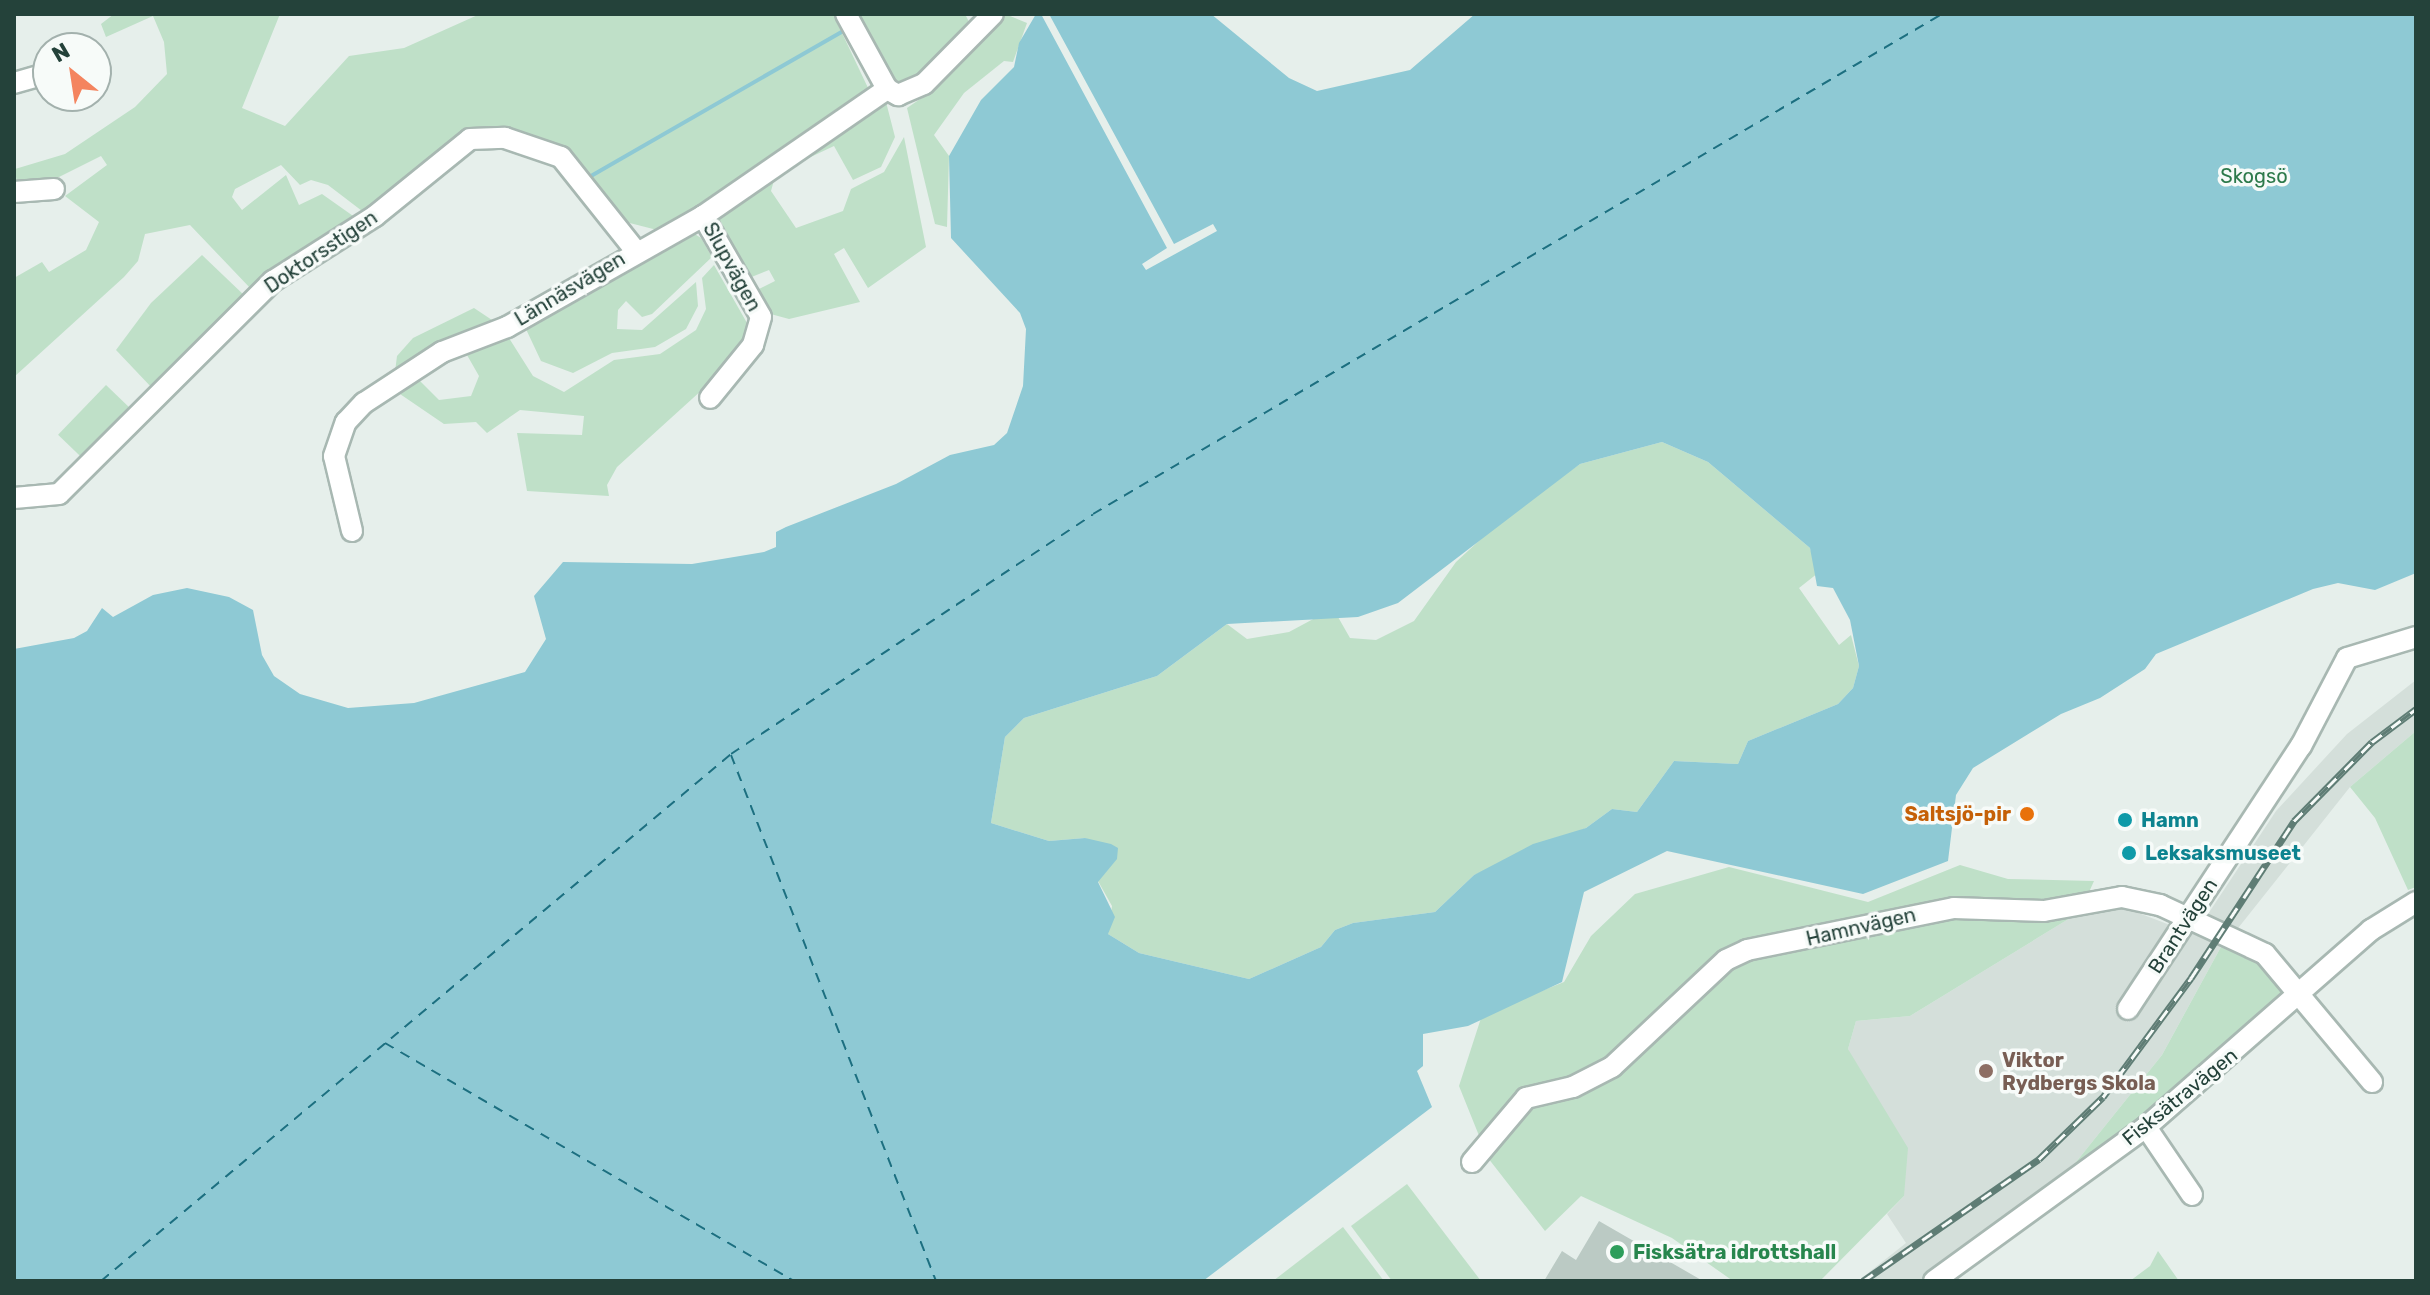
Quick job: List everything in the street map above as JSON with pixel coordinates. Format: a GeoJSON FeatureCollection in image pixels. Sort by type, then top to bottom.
{"type":"FeatureCollection","features":[{"type":"Feature","properties":{"kind":"street"},"geometry":{"type":"LineString","coordinates":[[846,14],[887,89],[898,95],[924,84],[993,14]]}},
{"type":"Feature","properties":{"kind":"street","name":"Lännäsvägen"},"geometry":{"type":"LineString","coordinates":[[352,531],[334,456],[354,411],[442,352],[507,327],[635,250],[703,216],[887,89]]}},
{"type":"Feature","properties":{"kind":"street","name":"Doktorsstigen"},"geometry":{"type":"LineString","coordinates":[[14,498],[59,494],[273,281],[375,216],[470,139],[505,138],[561,157],[635,250]]}},
{"type":"Feature","properties":{"kind":"street"},"geometry":{"type":"LineString","coordinates":[[14,192],[54,189]]}},
{"type":"Feature","properties":{"kind":"street","name":"Slupvägen"},"geometry":{"type":"LineString","coordinates":[[703,216],[761,317],[753,345],[710,398]]}},
{"type":"Feature","properties":{"kind":"street","name":"Brantvägen"},"geometry":{"type":"LineString","coordinates":[[2128,1009],[2190,919],[2262,798],[2301,746],[2347,658],[2416,637]]}},
{"type":"Feature","properties":{"kind":"street","name":"Hamnvägen"},"geometry":{"type":"LineString","coordinates":[[1472,1162],[1526,1098],[1573,1087],[1612,1067],[1707,976],[1747,950],[1954,908],[2044,911],[2086,899],[2142,898],[2265,954],[2303,993],[2372,1082]]}},
{"type":"Feature","properties":{"kind":"street","name":"Fisksätravägen"},"geometry":{"type":"LineString","coordinates":[[1934,1281],[2146,1127],[2303,993],[2371,930],[2416,902]]}},
{"type":"Feature","properties":{"kind":"street"},"geometry":{"type":"LineString","coordinates":[[2146,1127],[2192,1195]]}},
{"type":"Feature","properties":{"kind":"shaded area"},"geometry":{"type":"Polygon","coordinates":[[[2416,680],[2416,731],[2350,787],[2235,932],[2208,914],[2276,811],[2347,734],[2416,680]]]}},
{"type":"Feature","properties":{"kind":"shaded area","name":"Viktor Rydbergs Skola"},"geometry":{"type":"Polygon","coordinates":[[[2123,907],[2222,945],[2162,1055],[2068,1172],[1990,1230],[1919,1281],[1858,1281],[1906,1243],[1887,1214],[1904,1196],[1848,1049],[1856,1021],[1910,1016],[2080,912],[2123,907]]]}},
{"type":"Feature","properties":{"kind":"green space"},"geometry":{"type":"Polygon","coordinates":[[[114,14],[280,14],[242,108],[285,126],[349,56],[404,48],[480,14],[833,14],[869,90],[661,231],[618,220],[580,167],[480,130],[453,139],[366,214],[328,185],[311,180],[300,185],[281,165],[235,189],[232,197],[242,210],[286,175],[299,205],[322,194],[356,218],[252,290],[190,225],[145,234],[138,261],[124,277],[14,377],[14,278],[42,262],[49,272],[86,250],[99,222],[65,196],[107,165],[101,156],[39,187],[17,184],[15,169],[65,154],[135,107],[167,74],[164,42],[153,16],[112,34],[104,32],[101,24],[114,14]]]}},
{"type":"Feature","properties":{"kind":"green space"},"geometry":{"type":"Polygon","coordinates":[[[853,14],[965,14],[970,24],[914,81],[901,83],[889,75],[853,14]]]}},
{"type":"Feature","properties":{"kind":"green space"},"geometry":{"type":"Polygon","coordinates":[[[1005,14],[1027,23],[1013,62],[1004,61],[964,93],[934,135],[949,156],[947,227],[935,224],[907,108],[936,88],[1005,14]]]}},
{"type":"Feature","properties":{"kind":"green space"},"geometry":{"type":"Polygon","coordinates":[[[886,102],[895,137],[881,167],[853,180],[834,146],[800,162],[794,158],[886,102]]]}},
{"type":"Feature","properties":{"kind":"green space"},"geometry":{"type":"Polygon","coordinates":[[[904,137],[926,247],[868,288],[844,248],[834,254],[860,302],[789,319],[767,313],[753,292],[775,281],[769,270],[749,278],[714,216],[776,173],[771,191],[796,228],[843,211],[851,189],[884,172],[904,137]]]}},
{"type":"Feature","properties":{"kind":"green space"},"geometry":{"type":"Polygon","coordinates":[[[687,229],[701,238],[712,257],[652,314],[642,317],[626,301],[618,310],[617,329],[642,330],[696,282],[698,306],[686,329],[655,347],[612,353],[573,373],[541,361],[525,327],[687,229]]]}},
{"type":"Feature","properties":{"kind":"green space"},"geometry":{"type":"Polygon","coordinates":[[[202,255],[246,297],[153,389],[116,350],[151,303],[202,255]]]}},
{"type":"Feature","properties":{"kind":"green space"},"geometry":{"type":"Polygon","coordinates":[[[714,265],[751,330],[714,379],[617,467],[607,485],[609,496],[527,491],[517,433],[582,435],[584,416],[520,410],[487,433],[476,422],[444,424],[400,394],[399,386],[416,377],[439,400],[471,396],[479,376],[463,348],[507,335],[533,376],[564,392],[614,360],[660,354],[696,330],[706,309],[702,278],[714,265]]]}},
{"type":"Feature","properties":{"kind":"green space"},"geometry":{"type":"Polygon","coordinates":[[[474,308],[495,322],[395,372],[397,356],[413,338],[474,308]]]}},
{"type":"Feature","properties":{"kind":"green space"},"geometry":{"type":"Polygon","coordinates":[[[106,385],[131,409],[83,459],[58,435],[106,385]]]}},
{"type":"Feature","properties":{"kind":"green space"},"geometry":{"type":"Polygon","coordinates":[[[1662,442],[1708,462],[1810,548],[1818,573],[1799,588],[1839,645],[1851,635],[1859,666],[1853,688],[1838,704],[1748,741],[1738,764],[1674,761],[1637,812],[1612,809],[1586,828],[1474,875],[1435,912],[1353,923],[1335,930],[1321,947],[1249,979],[1139,953],[1108,934],[1112,906],[1098,881],[1117,858],[1085,838],[1049,841],[991,823],[1005,737],[1024,718],[1157,676],[1227,624],[1247,639],[1289,632],[1317,617],[1338,617],[1350,638],[1376,640],[1414,621],[1456,562],[1508,514],[1580,464],[1662,442]]]}},
{"type":"Feature","properties":{"kind":"green space"},"geometry":{"type":"Polygon","coordinates":[[[2416,731],[2416,887],[2408,890],[2375,818],[2350,787],[2416,731]]]}},
{"type":"Feature","properties":{"kind":"green space"},"geometry":{"type":"Polygon","coordinates":[[[1960,865],[2008,879],[2094,881],[2080,912],[1910,1016],[1856,1021],[1848,1049],[1908,1148],[1904,1196],[1820,1281],[1733,1281],[1672,1238],[1581,1196],[1545,1231],[1488,1158],[1459,1086],[1482,1015],[1564,982],[1591,936],[1635,894],[1729,867],[1868,902],[1960,865]]]}},
{"type":"Feature","properties":{"kind":"green space"},"geometry":{"type":"Polygon","coordinates":[[[2222,945],[2270,970],[2284,993],[2145,1116],[2068,1172],[2162,1055],[2222,945]]]}},
{"type":"Feature","properties":{"kind":"green space"},"geometry":{"type":"Polygon","coordinates":[[[1407,1184],[1481,1281],[1392,1281],[1351,1226],[1407,1184]]]}},
{"type":"Feature","properties":{"kind":"green space"},"geometry":{"type":"Polygon","coordinates":[[[1343,1227],[1384,1281],[1273,1281],[1343,1227]]]}},
{"type":"Feature","properties":{"kind":"green space"},"geometry":{"type":"Polygon","coordinates":[[[2158,1251],[2179,1281],[2130,1281],[2150,1266],[2158,1251]]]}},
{"type":"Feature","properties":{"kind":"water"},"geometry":{"type":"Polygon","coordinates":[[[1036,14],[1211,14],[1289,78],[1317,91],[1410,70],[1475,14],[2416,14],[2416,573],[2375,590],[2338,583],[2313,589],[2156,654],[2145,669],[2100,698],[2061,714],[1973,768],[1956,795],[1948,861],[1863,894],[1667,851],[1584,892],[1562,982],[1468,1026],[1423,1034],[1423,1066],[1417,1071],[1432,1107],[1203,1281],[14,1281],[14,649],[74,638],[87,631],[102,608],[113,617],[153,595],[187,588],[229,597],[253,610],[262,655],[274,676],[300,694],[348,708],[414,703],[525,672],[546,639],[534,596],[563,562],[692,564],[764,552],[776,547],[776,532],[786,527],[896,484],[950,455],[994,445],[1007,433],[1023,386],[1026,329],[1020,313],[951,238],[949,156],[981,100],[1014,67],[1019,43],[1036,14]],[[1662,442],[1580,464],[1398,603],[1358,617],[1227,624],[1157,676],[1024,718],[1005,737],[991,823],[1049,841],[1085,838],[1118,848],[1117,859],[1098,882],[1115,917],[1108,934],[1139,953],[1249,979],[1321,947],[1335,930],[1353,923],[1435,912],[1474,875],[1533,844],[1586,828],[1612,809],[1637,812],[1674,761],[1738,764],[1748,741],[1838,704],[1853,688],[1859,666],[1850,620],[1833,588],[1817,586],[1810,548],[1708,462],[1662,442]]]}},
{"type":"Feature","properties":{"kind":"pier"},"geometry":{"type":"Polygon","coordinates":[[[1041,14],[1049,14],[1174,244],[1213,224],[1217,231],[1146,270],[1142,264],[1167,248],[1041,14]]]}},
{"type":"Feature","properties":{"kind":"building","name":"Fisksätra idrottshall"},"geometry":{"type":"Polygon","coordinates":[[[1599,1221],[1703,1281],[1544,1281],[1562,1251],[1576,1260],[1599,1221]]]}},
{"type":"Feature","properties":{"kind":"waterway"},"geometry":{"type":"LineString","coordinates":[[591,176],[843,31]]}},
{"type":"Feature","properties":{"kind":"ferry route"},"geometry":{"type":"LineString","coordinates":[[101,1281],[731,754],[1093,514],[1942,14]]}},
{"type":"Feature","properties":{"kind":"ferry route"},"geometry":{"type":"LineString","coordinates":[[731,755],[936,1281]]}},
{"type":"Feature","properties":{"kind":"ferry route"},"geometry":{"type":"LineString","coordinates":[[385,1043],[794,1281]]}},
{"type":"Feature","properties":{"kind":"railway"},"geometry":{"type":"LineString","coordinates":[[1863,1281],[2039,1159],[2103,1097],[2191,978],[2294,821],[2372,742],[2416,709]]}},
{"type":"Feature","properties":{"kind":"place","name":"Saltsjö-pir"},"geometry":{"type":"Point","coordinates":[2027,814]}},
{"type":"Feature","properties":{"kind":"place","name":"Hamn"},"geometry":{"type":"Point","coordinates":[2125,820]}},
{"type":"Feature","properties":{"kind":"place","name":"Leksaksmuseet"},"geometry":{"type":"Point","coordinates":[2129,853]}},
{"type":"Feature","properties":{"kind":"place","name":"Viktor Rydbergs Skola"},"geometry":{"type":"Point","coordinates":[1986,1071]}},
{"type":"Feature","properties":{"kind":"place","name":"Fisksätra idrottshall"},"geometry":{"type":"Point","coordinates":[1617,1252]}},
{"type":"Feature","properties":{"kind":"park label","name":"Skogsö"},"geometry":{"type":"Point","coordinates":[2254,176]}}]}
